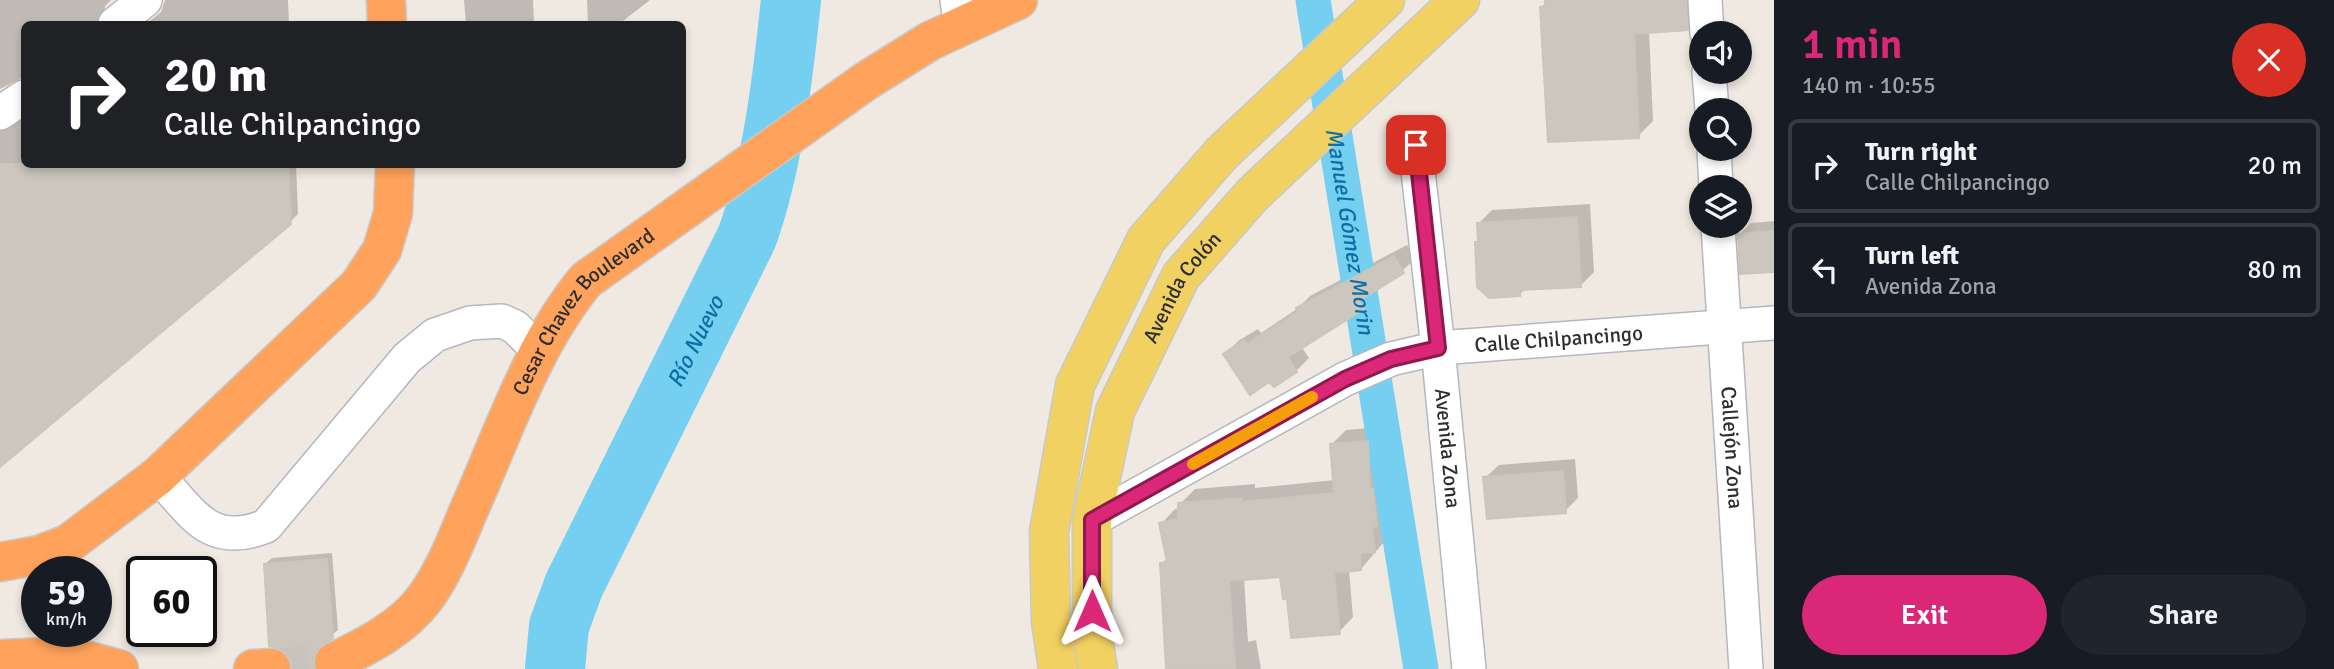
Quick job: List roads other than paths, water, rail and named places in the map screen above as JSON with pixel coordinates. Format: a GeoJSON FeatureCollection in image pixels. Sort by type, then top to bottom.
{"type":"FeatureCollection","features":[{"type":"Feature","properties":{"kind":"highway"},"geometry":{"type":"LineString","coordinates":[[386,0],[387,21]]}},
{"type":"Feature","properties":{"kind":"highway","name":"Cesar Chavez Boulevard"},"geometry":{"type":"LineString","coordinates":[[334,662],[364,648],[399,625],[425,599],[447,561],[539,351],[564,306],[586,279],[949,23],[1018,0]]}},
{"type":"Feature","properties":{"kind":"highway"},"geometry":{"type":"LineString","coordinates":[[0,562],[39,555],[68,544],[158,476],[359,285],[382,250],[393,213],[395,168]]}},
{"type":"Feature","properties":{"kind":"highway"},"geometry":{"type":"LineString","coordinates":[[0,659],[71,656],[119,669]]}},
{"type":"Feature","properties":{"kind":"main road"},"geometry":{"type":"LineString","coordinates":[[1058,669],[1051,622],[1049,532],[1075,385],[1146,240],[1222,153],[1385,0]]}},
{"type":"Feature","properties":{"kind":"main road","name":"Avenida Colón"},"geometry":{"type":"LineString","coordinates":[[1098,669],[1092,634],[1092,520],[1115,411],[1181,276],[1253,194],[1460,0]]}},
{"type":"Feature","properties":{"kind":"street"},"geometry":{"type":"LineString","coordinates":[[119,21],[145,0]]}},
{"type":"Feature","properties":{"kind":"street"},"geometry":{"type":"LineString","coordinates":[[1705,0],[1706,21]]}},
{"type":"Feature","properties":{"kind":"street"},"geometry":{"type":"LineString","coordinates":[[0,113],[21,99]]}},
{"type":"Feature","properties":{"kind":"street","name":"Avenida Zona"},"geometry":{"type":"LineString","coordinates":[[1416,145],[1469,669]]}},
{"type":"Feature","properties":{"kind":"street","name":"Callejón Zona"},"geometry":{"type":"LineString","coordinates":[[1719,238],[1746,669]]}},
{"type":"Feature","properties":{"kind":"street"},"geometry":{"type":"LineString","coordinates":[[158,476],[206,527],[218,532],[254,531],[266,526],[407,358],[435,335],[470,323],[502,321],[515,327],[539,351]]}},
{"type":"Feature","properties":{"kind":"street","name":"Calle Chilpancingo"},"geometry":{"type":"LineString","coordinates":[[1092,520],[1345,379],[1391,359],[1438,348],[1774,323]]}},
{"type":"Feature","properties":{"kind":"waterway","name":"Río Nuevo"},"geometry":{"type":"LineString","coordinates":[[555,669],[559,626],[574,585],[747,237],[770,150],[791,0]]}},
{"type":"Feature","properties":{"kind":"waterway","name":"Manuel Gómez Morin"},"geometry":{"type":"LineString","coordinates":[[1313,0],[1421,669]]}},
{"type":"Feature","properties":{"kind":"tunnel"},"geometry":{"type":"LineString","coordinates":[[271,668],[334,662]]}}]}
